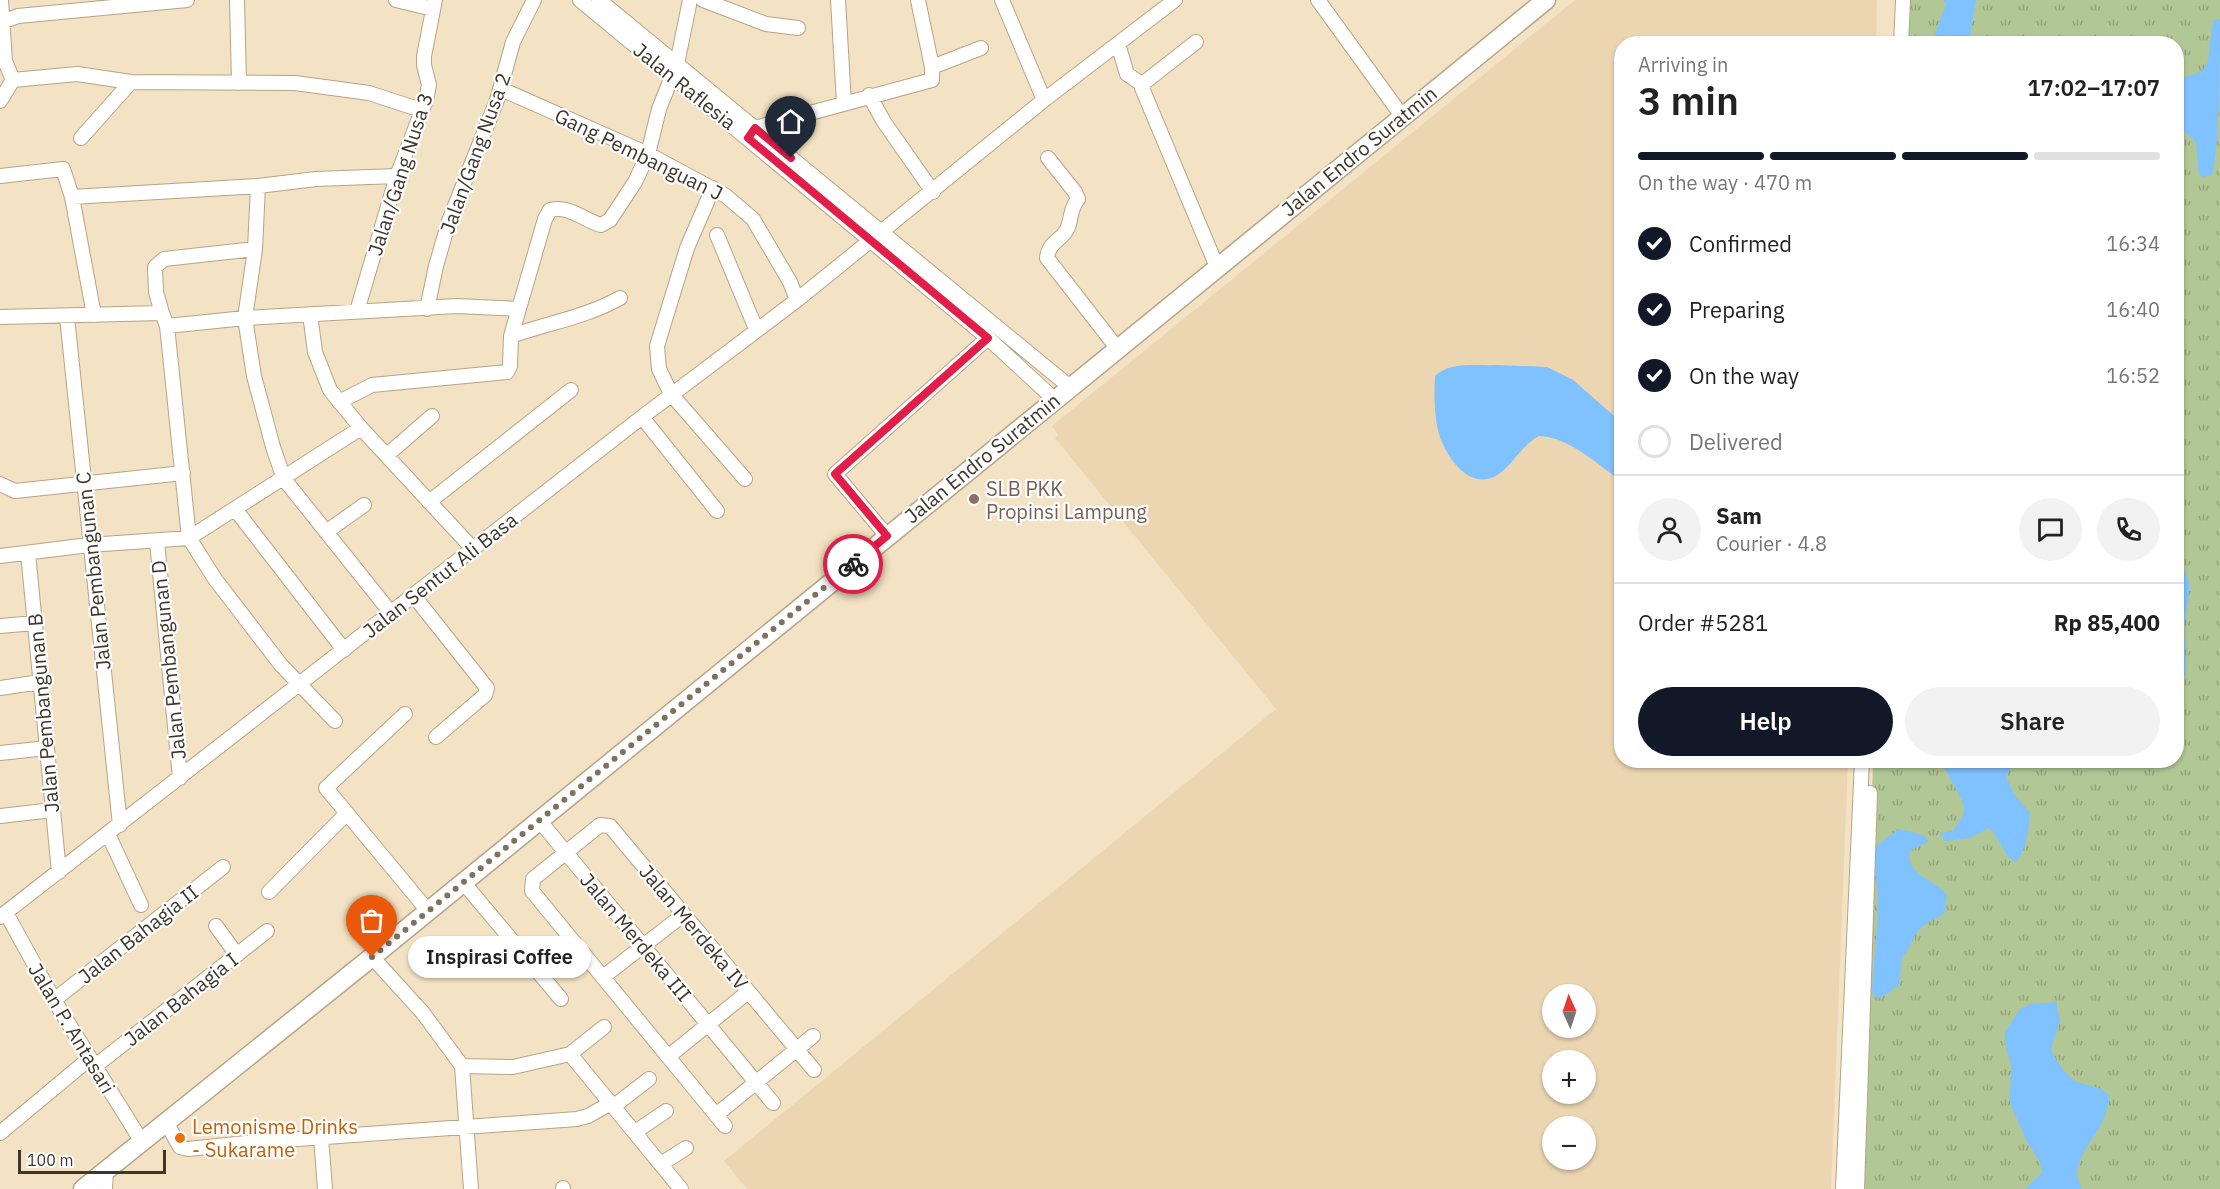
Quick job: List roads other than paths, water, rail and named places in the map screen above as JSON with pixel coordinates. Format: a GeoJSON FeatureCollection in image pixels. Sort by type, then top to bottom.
{"type":"FeatureCollection","features":[{"type":"Feature","properties":{"kind":"main road","name":"Jalan Endro Suratmin"},"geometry":{"type":"LineString","coordinates":[[83,1189],[105,1180],[142,1142],[166,1122],[372,957],[1544,1]]}},
{"type":"Feature","properties":{"kind":"street"},"geometry":{"type":"LineString","coordinates":[[1,0],[5,61],[14,80]]}},
{"type":"Feature","properties":{"kind":"street"},"geometry":{"type":"LineString","coordinates":[[2,27],[18,16],[187,0]]}},
{"type":"Feature","properties":{"kind":"street"},"geometry":{"type":"LineString","coordinates":[[237,0],[239,83]]}},
{"type":"Feature","properties":{"kind":"street"},"geometry":{"type":"LineString","coordinates":[[396,0],[434,4]]}},
{"type":"Feature","properties":{"kind":"street","name":"Jalan/Gang Nusa 2"},"geometry":{"type":"LineString","coordinates":[[427,309],[449,221],[501,89],[513,42],[534,0]]}},
{"type":"Feature","properties":{"kind":"street","name":"Jalan Raflesia"},"geometry":{"type":"LineString","coordinates":[[580,0],[674,69]]}},
{"type":"Feature","properties":{"kind":"street","name":"Jalan Raflesia"},"geometry":{"type":"LineString","coordinates":[[599,0],[674,69],[875,237]]}},
{"type":"Feature","properties":{"kind":"street"},"geometry":{"type":"LineString","coordinates":[[339,402],[372,385],[507,372],[510,366],[511,336],[550,210],[560,207],[595,224],[606,223],[635,182],[648,154],[674,69],[690,0]]}},
{"type":"Feature","properties":{"kind":"street"},"geometry":{"type":"LineString","coordinates":[[702,0],[765,24],[798,28]]}},
{"type":"Feature","properties":{"kind":"street"},"geometry":{"type":"LineString","coordinates":[[838,0],[844,104]]}},
{"type":"Feature","properties":{"kind":"street"},"geometry":{"type":"LineString","coordinates":[[751,133],[870,95],[932,80],[932,68],[918,0]]}},
{"type":"Feature","properties":{"kind":"street"},"geometry":{"type":"LineString","coordinates":[[1002,0],[1044,100]]}},
{"type":"Feature","properties":{"kind":"street"},"geometry":{"type":"LineString","coordinates":[[1318,0],[1402,116]]}},
{"type":"Feature","properties":{"kind":"street"},"geometry":{"type":"LineString","coordinates":[[1892,36],[1894,0]]}},
{"type":"Feature","properties":{"kind":"street"},"geometry":{"type":"LineString","coordinates":[[1901,36],[1903,0]]}},
{"type":"Feature","properties":{"kind":"street","name":"Jalan Sentut Ali Basa"},"geometry":{"type":"LineString","coordinates":[[3,915],[474,550],[671,394],[797,300],[1169,2]]}},
{"type":"Feature","properties":{"kind":"street","name":"Jalan/Gang Nusa 3"},"geometry":{"type":"LineString","coordinates":[[357,311],[397,176],[429,90],[424,66],[434,4]]}},
{"type":"Feature","properties":{"kind":"street"},"geometry":{"type":"LineString","coordinates":[[1143,85],[1196,42]]}},
{"type":"Feature","properties":{"kind":"street"},"geometry":{"type":"LineString","coordinates":[[1118,44],[1127,74],[1143,85]]}},
{"type":"Feature","properties":{"kind":"street"},"geometry":{"type":"LineString","coordinates":[[932,68],[981,48]]}},
{"type":"Feature","properties":{"kind":"street"},"geometry":{"type":"LineString","coordinates":[[14,80],[77,74],[131,82],[331,86],[369,93],[421,110]]}},
{"type":"Feature","properties":{"kind":"street"},"geometry":{"type":"LineString","coordinates":[[0,101],[14,80]]}},
{"type":"Feature","properties":{"kind":"street"},"geometry":{"type":"LineString","coordinates":[[81,138],[131,82]]}},
{"type":"Feature","properties":{"kind":"street"},"geometry":{"type":"LineString","coordinates":[[1143,85],[1143,92],[1217,267]]}},
{"type":"Feature","properties":{"kind":"street","name":"Gang Pembanguan J"},"geometry":{"type":"LineString","coordinates":[[501,89],[648,154],[713,188],[742,208],[753,219],[790,282],[797,300]]}},
{"type":"Feature","properties":{"kind":"street"},"geometry":{"type":"LineString","coordinates":[[870,95],[884,122],[933,192]]}},
{"type":"Feature","properties":{"kind":"street"},"geometry":{"type":"LineString","coordinates":[[1048,158],[1075,192],[1078,200],[1070,209],[1068,229],[1048,248],[1047,258],[1117,348]]}},
{"type":"Feature","properties":{"kind":"street"},"geometry":{"type":"LineString","coordinates":[[0,176],[63,169],[72,197],[94,315]]}},
{"type":"Feature","properties":{"kind":"street"},"geometry":{"type":"LineString","coordinates":[[72,197],[258,186],[316,179],[397,176]]}},
{"type":"Feature","properties":{"kind":"street"},"geometry":{"type":"LineString","coordinates":[[258,186],[255,249],[245,318],[257,392],[284,479],[391,613]]}},
{"type":"Feature","properties":{"kind":"street"},"geometry":{"type":"LineString","coordinates":[[713,188],[687,248],[657,346],[659,369],[671,394],[745,479]]}},
{"type":"Feature","properties":{"kind":"street"},"geometry":{"type":"LineString","coordinates":[[717,236],[756,329]]}},
{"type":"Feature","properties":{"kind":"street"},"geometry":{"type":"LineString","coordinates":[[875,237],[1054,399]]}},
{"type":"Feature","properties":{"kind":"street"},"geometry":{"type":"LineString","coordinates":[[875,237],[1070,387]]}},
{"type":"Feature","properties":{"kind":"street"},"geometry":{"type":"LineString","coordinates":[[255,249],[164,258],[155,267],[165,320],[189,538],[216,579],[299,685],[335,722]]}},
{"type":"Feature","properties":{"kind":"street"},"geometry":{"type":"LineString","coordinates":[[511,336],[536,326],[585,314],[620,298]]}},
{"type":"Feature","properties":{"kind":"street"},"geometry":{"type":"LineString","coordinates":[[0,317],[94,315],[165,320],[245,318],[457,306],[519,309]]}},
{"type":"Feature","properties":{"kind":"street"},"geometry":{"type":"LineString","coordinates":[[310,314],[315,352],[323,375],[339,402],[474,550]]}},
{"type":"Feature","properties":{"kind":"street","name":"Jalan Pembangunan C"},"geometry":{"type":"LineString","coordinates":[[67,317],[120,825]]}},
{"type":"Feature","properties":{"kind":"street"},"geometry":{"type":"LineString","coordinates":[[887,536],[835,474],[988,338]]}},
{"type":"Feature","properties":{"kind":"street"},"geometry":{"type":"LineString","coordinates":[[429,502],[571,390]]}},
{"type":"Feature","properties":{"kind":"street"},"geometry":{"type":"LineString","coordinates":[[387,455],[432,416]]}},
{"type":"Feature","properties":{"kind":"street"},"geometry":{"type":"LineString","coordinates":[[642,417],[717,511]]}},
{"type":"Feature","properties":{"kind":"street"},"geometry":{"type":"LineString","coordinates":[[0,556],[89,545],[189,538],[361,428]]}},
{"type":"Feature","properties":{"kind":"street"},"geometry":{"type":"LineString","coordinates":[[0,484],[15,490],[183,473]]}},
{"type":"Feature","properties":{"kind":"street"},"geometry":{"type":"LineString","coordinates":[[326,531],[364,505]]}},
{"type":"Feature","properties":{"kind":"street"},"geometry":{"type":"LineString","coordinates":[[235,509],[344,650]]}},
{"type":"Feature","properties":{"kind":"street","name":"Jalan Pembangunan D"},"geometry":{"type":"LineString","coordinates":[[156,542],[180,778]]}},
{"type":"Feature","properties":{"kind":"street","name":"Jalan Pembangunan B"},"geometry":{"type":"LineString","coordinates":[[28,553],[58,872]]}},
{"type":"Feature","properties":{"kind":"street"},"geometry":{"type":"LineString","coordinates":[[414,596],[487,688],[485,695],[436,737]]}},
{"type":"Feature","properties":{"kind":"street"},"geometry":{"type":"LineString","coordinates":[[0,626],[35,623]]}},
{"type":"Feature","properties":{"kind":"street"},"geometry":{"type":"LineString","coordinates":[[0,688],[40,682]]}},
{"type":"Feature","properties":{"kind":"street"},"geometry":{"type":"LineString","coordinates":[[405,714],[326,787],[428,911]]}},
{"type":"Feature","properties":{"kind":"street"},"geometry":{"type":"LineString","coordinates":[[0,753],[47,748]]}},
{"type":"Feature","properties":{"kind":"street"},"geometry":{"type":"LineString","coordinates":[[1843,1189],[1862,768]]}},
{"type":"Feature","properties":{"kind":"street"},"geometry":{"type":"LineString","coordinates":[[1857,1189],[1871,768]]}},
{"type":"Feature","properties":{"kind":"street"},"geometry":{"type":"LineString","coordinates":[[0,816],[53,810]]}},
{"type":"Feature","properties":{"kind":"street"},"geometry":{"type":"LineString","coordinates":[[269,892],[346,814]]}},
{"type":"Feature","properties":{"kind":"street","name":"Jalan Merdeka III"},"geometry":{"type":"LineString","coordinates":[[539,820],[773,1103]]}},
{"type":"Feature","properties":{"kind":"street","name":"Jalan Merdeka IV"},"geometry":{"type":"LineString","coordinates":[[564,851],[600,825],[608,825],[814,1070]]}},
{"type":"Feature","properties":{"kind":"street"},"geometry":{"type":"LineString","coordinates":[[108,834],[141,905]]}},
{"type":"Feature","properties":{"kind":"street"},"geometry":{"type":"LineString","coordinates":[[564,851],[532,879],[531,888],[721,1120],[757,1082],[813,1036]]}},
{"type":"Feature","properties":{"kind":"street","name":"Jalan Bahagia II"},"geometry":{"type":"LineString","coordinates":[[54,1000],[223,867]]}},
{"type":"Feature","properties":{"kind":"street"},"geometry":{"type":"LineString","coordinates":[[463,882],[561,999]]}},
{"type":"Feature","properties":{"kind":"street","name":"Jalan P. Antasari"},"geometry":{"type":"LineString","coordinates":[[3,915],[142,1142]]}},
{"type":"Feature","properties":{"kind":"street"},"geometry":{"type":"LineString","coordinates":[[603,977],[683,915]]}},
{"type":"Feature","properties":{"kind":"street"},"geometry":{"type":"LineString","coordinates":[[216,926],[237,955]]}},
{"type":"Feature","properties":{"kind":"street","name":"Jalan Bahagia I"},"geometry":{"type":"LineString","coordinates":[[0,1133],[267,932]]}},
{"type":"Feature","properties":{"kind":"street"},"geometry":{"type":"LineString","coordinates":[[372,957],[423,1013],[462,1066],[471,1189]]}},
{"type":"Feature","properties":{"kind":"street"},"geometry":{"type":"LineString","coordinates":[[669,1056],[747,992]]}},
{"type":"Feature","properties":{"kind":"street"},"geometry":{"type":"LineString","coordinates":[[462,1066],[513,1067],[570,1054],[604,1028]]}},
{"type":"Feature","properties":{"kind":"street"},"geometry":{"type":"LineString","coordinates":[[570,1054],[681,1189]]}},
{"type":"Feature","properties":{"kind":"street"},"geometry":{"type":"LineString","coordinates":[[166,1122],[178,1145],[184,1149],[582,1118],[613,1105],[649,1079]]}},
{"type":"Feature","properties":{"kind":"street"},"geometry":{"type":"LineString","coordinates":[[635,1132],[666,1111]]}},
{"type":"Feature","properties":{"kind":"street"},"geometry":{"type":"LineString","coordinates":[[321,1137],[325,1189]]}},
{"type":"Feature","properties":{"kind":"street"},"geometry":{"type":"LineString","coordinates":[[661,1164],[686,1148]]}},
{"type":"Feature","properties":{"kind":"water"},"geometry":{"type":"Polygon","coordinates":[[[1943,0],[1976,0],[1970,36],[1934,36],[1946,4],[1943,0]]]}},
{"type":"Feature","properties":{"kind":"water"},"geometry":{"type":"Polygon","coordinates":[[[2220,19],[2217,144],[2212,175],[2203,177],[2199,175],[2196,142],[2184,132],[2184,78],[2202,71],[2208,62],[2213,20],[2220,19]]]}},
{"type":"Feature","properties":{"kind":"water"},"geometry":{"type":"Polygon","coordinates":[[[1473,365],[1547,367],[1573,380],[1614,416],[1614,476],[1572,446],[1539,436],[1494,477],[1476,478],[1460,469],[1448,454],[1438,430],[1435,376],[1448,368],[1473,365]]]}},
{"type":"Feature","properties":{"kind":"water"},"geometry":{"type":"Polygon","coordinates":[[[2184,569],[2190,585],[2184,627],[2184,569]]]}},
{"type":"Feature","properties":{"kind":"water"},"geometry":{"type":"Polygon","coordinates":[[[2184,627],[2186,675],[2184,676],[2184,627]]]}},
{"type":"Feature","properties":{"kind":"water"},"geometry":{"type":"Polygon","coordinates":[[[1945,768],[2011,768],[2006,776],[2014,794],[2030,813],[2028,833],[2019,859],[2015,862],[2007,855],[1989,828],[1970,838],[1944,841],[1941,833],[1954,830],[1964,813],[1962,802],[1945,768]]]}},
{"type":"Feature","properties":{"kind":"water"},"geometry":{"type":"Polygon","coordinates":[[[1899,829],[1923,835],[1929,841],[1910,851],[1912,866],[1916,872],[1947,895],[1944,914],[1920,929],[1902,958],[1899,985],[1881,998],[1874,997],[1872,989],[1878,914],[1875,857],[1877,845],[1899,829]]]}},
{"type":"Feature","properties":{"kind":"water"},"geometry":{"type":"Polygon","coordinates":[[[2056,1002],[2060,1020],[2051,1050],[2063,1069],[2075,1081],[2099,1088],[2110,1096],[2103,1121],[2079,1163],[2078,1180],[2082,1189],[2025,1189],[2042,1173],[2040,1162],[2027,1142],[2010,1103],[2011,1064],[2005,1045],[2005,1032],[2020,1009],[2031,1004],[2056,1002]]]}},
{"type":"Feature","properties":{"kind":"place","name":"SLB PKK Propinsi Lampung"},"geometry":{"type":"Point","coordinates":[974,499]}},
{"type":"Feature","properties":{"kind":"place","name":"Inspirasi Coffee"},"geometry":{"type":"Point","coordinates":[372,957]}},
{"type":"Feature","properties":{"kind":"place","name":"Lemonisme Drinks - Sukarame"},"geometry":{"type":"Point","coordinates":[180,1138]}}]}
